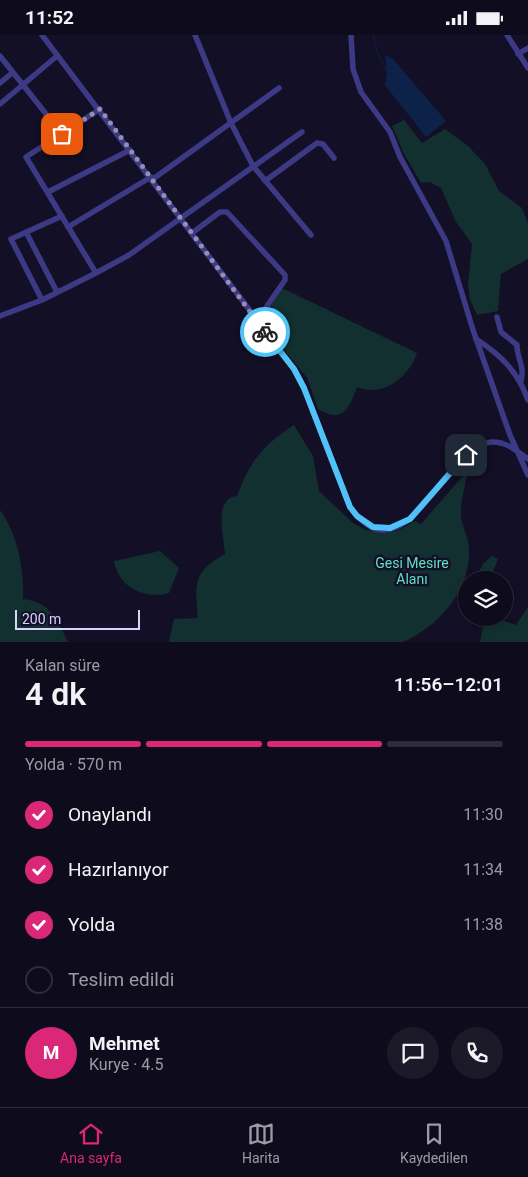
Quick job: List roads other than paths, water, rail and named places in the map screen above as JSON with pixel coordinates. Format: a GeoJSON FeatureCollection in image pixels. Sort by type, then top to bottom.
{"type":"FeatureCollection","features":[{"type":"Feature","properties":{"kind":"street"},"geometry":{"type":"LineString","coordinates":[[42,35],[152,178],[256,322],[289,363],[304,388],[350,507],[366,523],[373,527],[390,528],[410,519],[466,455],[482,444],[502,443],[528,459]]}},
{"type":"Feature","properties":{"kind":"street"},"geometry":{"type":"LineString","coordinates":[[195,35],[231,123],[253,166],[311,235]]}},
{"type":"Feature","properties":{"kind":"street"},"geometry":{"type":"LineString","coordinates":[[351,35],[353,69],[361,93],[390,132],[400,157],[446,241],[476,339],[517,451],[528,475]]}},
{"type":"Feature","properties":{"kind":"street"},"geometry":{"type":"LineString","coordinates":[[507,35],[528,68]]}},
{"type":"Feature","properties":{"kind":"street"},"geometry":{"type":"LineString","coordinates":[[518,53],[528,48]]}},
{"type":"Feature","properties":{"kind":"street"},"geometry":{"type":"LineString","coordinates":[[0,56],[62,134]]}},
{"type":"Feature","properties":{"kind":"street"},"geometry":{"type":"LineString","coordinates":[[0,105],[58,56]]}},
{"type":"Feature","properties":{"kind":"street"},"geometry":{"type":"LineString","coordinates":[[0,83],[12,73]]}},
{"type":"Feature","properties":{"kind":"street"},"geometry":{"type":"LineString","coordinates":[[68,227],[152,178],[279,88]]}},
{"type":"Feature","properties":{"kind":"street"},"geometry":{"type":"LineString","coordinates":[[96,273],[26,157],[100,109]]}},
{"type":"Feature","properties":{"kind":"street"},"geometry":{"type":"LineString","coordinates":[[0,315],[42,300],[96,273],[181,219],[302,131]]}},
{"type":"Feature","properties":{"kind":"street"},"geometry":{"type":"LineString","coordinates":[[265,181],[317,143],[323,144],[334,158]]}},
{"type":"Feature","properties":{"kind":"street"},"geometry":{"type":"LineString","coordinates":[[48,192],[130,149]]}},
{"type":"Feature","properties":{"kind":"street"},"geometry":{"type":"LineString","coordinates":[[192,233],[220,211],[227,211],[284,275],[285,280],[256,322]]}},
{"type":"Feature","properties":{"kind":"street"},"geometry":{"type":"LineString","coordinates":[[42,300],[11,239],[62,216]]}},
{"type":"Feature","properties":{"kind":"street"},"geometry":{"type":"LineString","coordinates":[[26,232],[57,292]]}},
{"type":"Feature","properties":{"kind":"street"},"geometry":{"type":"LineString","coordinates":[[496,317],[501,332],[517,345],[517,355],[524,367],[521,381]]}},
{"type":"Feature","properties":{"kind":"street"},"geometry":{"type":"LineString","coordinates":[[476,339],[505,363],[521,381],[528,400]]}},
{"type":"Feature","properties":{"kind":"water"},"geometry":{"type":"Polygon","coordinates":[[[385,55],[394,60],[446,121],[426,137],[385,85],[387,72],[385,55]]]}},
{"type":"Feature","properties":{"kind":"waterway"},"geometry":{"type":"LineString","coordinates":[[373,35],[378,54],[387,71]]}},
{"type":"Feature","properties":{"kind":"park label","name":"Gesi Mesire Alanı"},"geometry":{"type":"Point","coordinates":[412,571]}}]}
